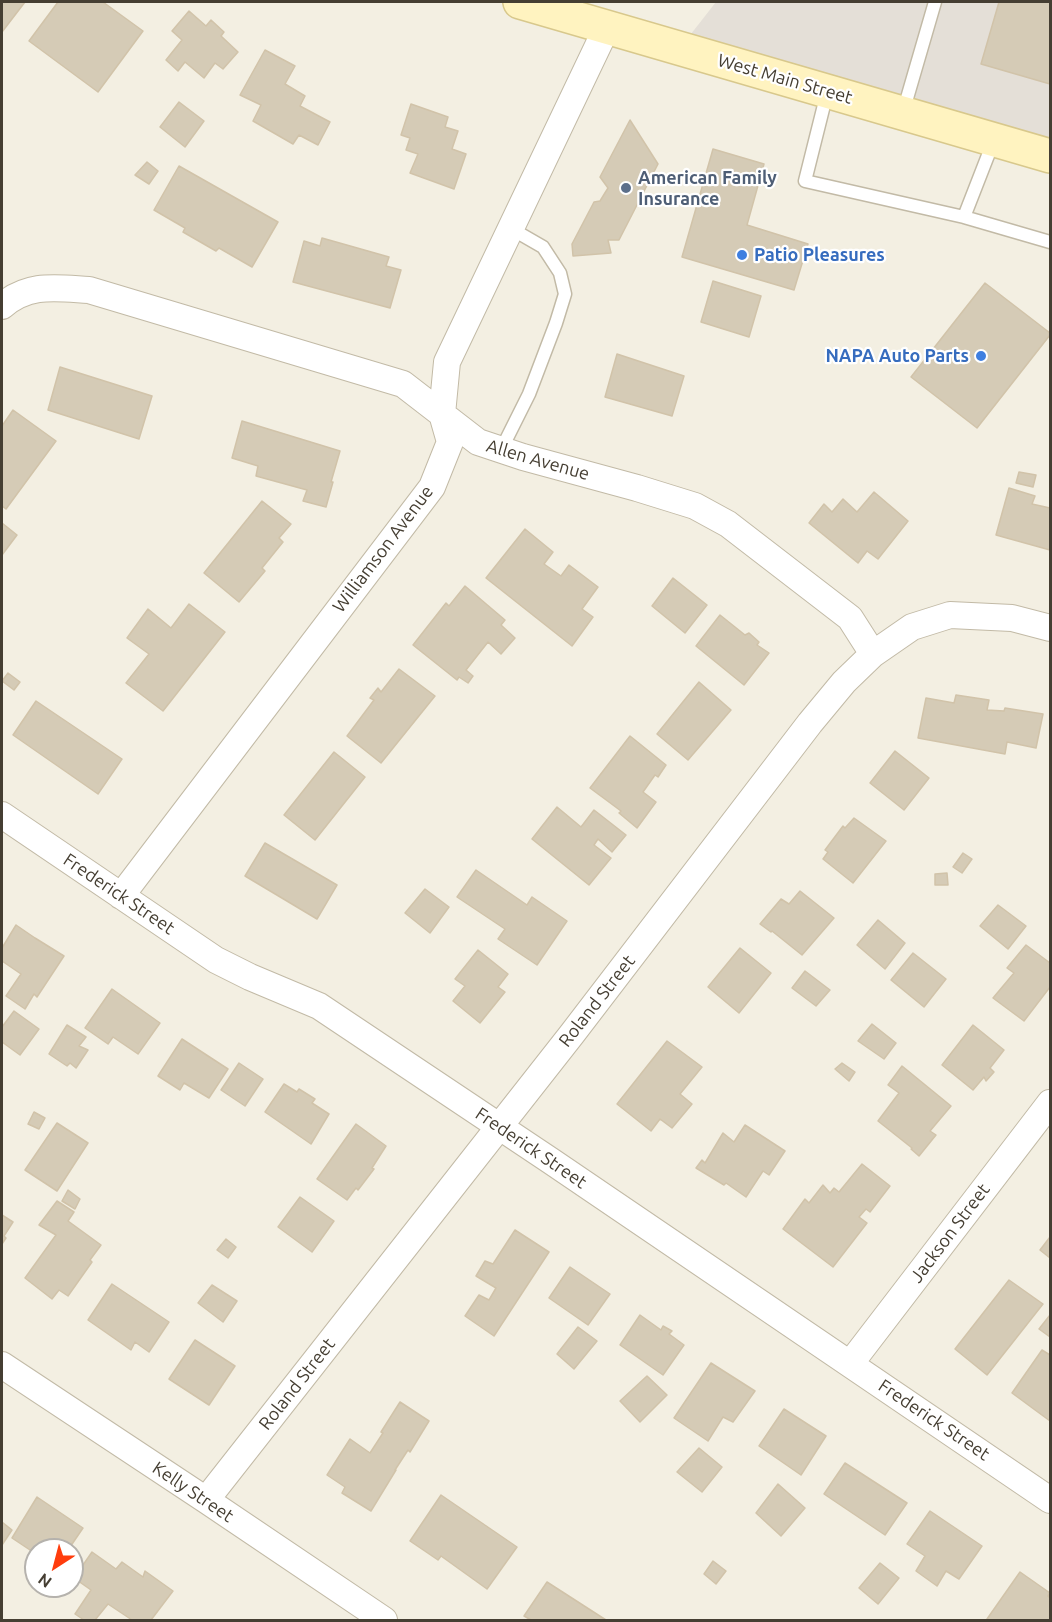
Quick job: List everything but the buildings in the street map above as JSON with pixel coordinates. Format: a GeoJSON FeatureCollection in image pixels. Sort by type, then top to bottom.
{"type":"FeatureCollection","features":[{"type":"Feature","properties":{"kind":"main road","name":"West Main Street"},"geometry":{"type":"LineString","coordinates":[[520,2],[1050,156]]}},
{"type":"Feature","properties":{"kind":"street","name":"Williamson Avenue"},"geometry":{"type":"LineString","coordinates":[[121,896],[432,487],[450,442],[442,414],[447,362],[607,27]]}},
{"type":"Feature","properties":{"kind":"street","name":"Allen Avenue"},"geometry":{"type":"LineString","coordinates":[[2,306],[11,298],[42,287],[88,290],[402,384],[478,442],[695,506],[728,524],[850,618],[873,654]]}},
{"type":"Feature","properties":{"kind":"street","name":"Roland Street"},"geometry":{"type":"LineString","coordinates":[[206,1500],[572,1034],[810,723],[844,682],[873,654],[912,627],[950,615],[1012,618],[1050,628]]}},
{"type":"Feature","properties":{"kind":"street","name":"Frederick Street"},"geometry":{"type":"LineString","coordinates":[[2,815],[216,960],[319,1006],[561,1167],[1050,1500]]}},
{"type":"Feature","properties":{"kind":"street","name":"Jackson Street"},"geometry":{"type":"LineString","coordinates":[[850,1364],[1050,1103]]}},
{"type":"Feature","properties":{"kind":"street","name":"Kelly Street"},"geometry":{"type":"LineString","coordinates":[[2,1365],[384,1620]]}},
{"type":"Feature","properties":{"kind":"lane"},"geometry":{"type":"LineString","coordinates":[[902,113],[935,2]]}},
{"type":"Feature","properties":{"kind":"lane"},"geometry":{"type":"LineString","coordinates":[[828,91],[805,181],[964,217],[1050,242]]}},
{"type":"Feature","properties":{"kind":"lane"},"geometry":{"type":"LineString","coordinates":[[964,217],[994,140]]}},
{"type":"Feature","properties":{"kind":"lane"},"geometry":{"type":"LineString","coordinates":[[501,450],[529,394],[565,294],[560,273],[543,247],[510,228]]}},
{"type":"Feature","properties":{"kind":"shaded area"},"geometry":{"type":"Polygon","coordinates":[[[716,2],[1050,2],[1050,156],[680,48],[716,2]]]}},
{"type":"Feature","properties":{"kind":"place","name":"American Family Insurance"},"geometry":{"type":"Point","coordinates":[626,188]}},
{"type":"Feature","properties":{"kind":"place","name":"Patio Pleasures"},"geometry":{"type":"Point","coordinates":[742,255]}},
{"type":"Feature","properties":{"kind":"place","name":"NAPA Auto Parts"},"geometry":{"type":"Point","coordinates":[981,356]}}]}
